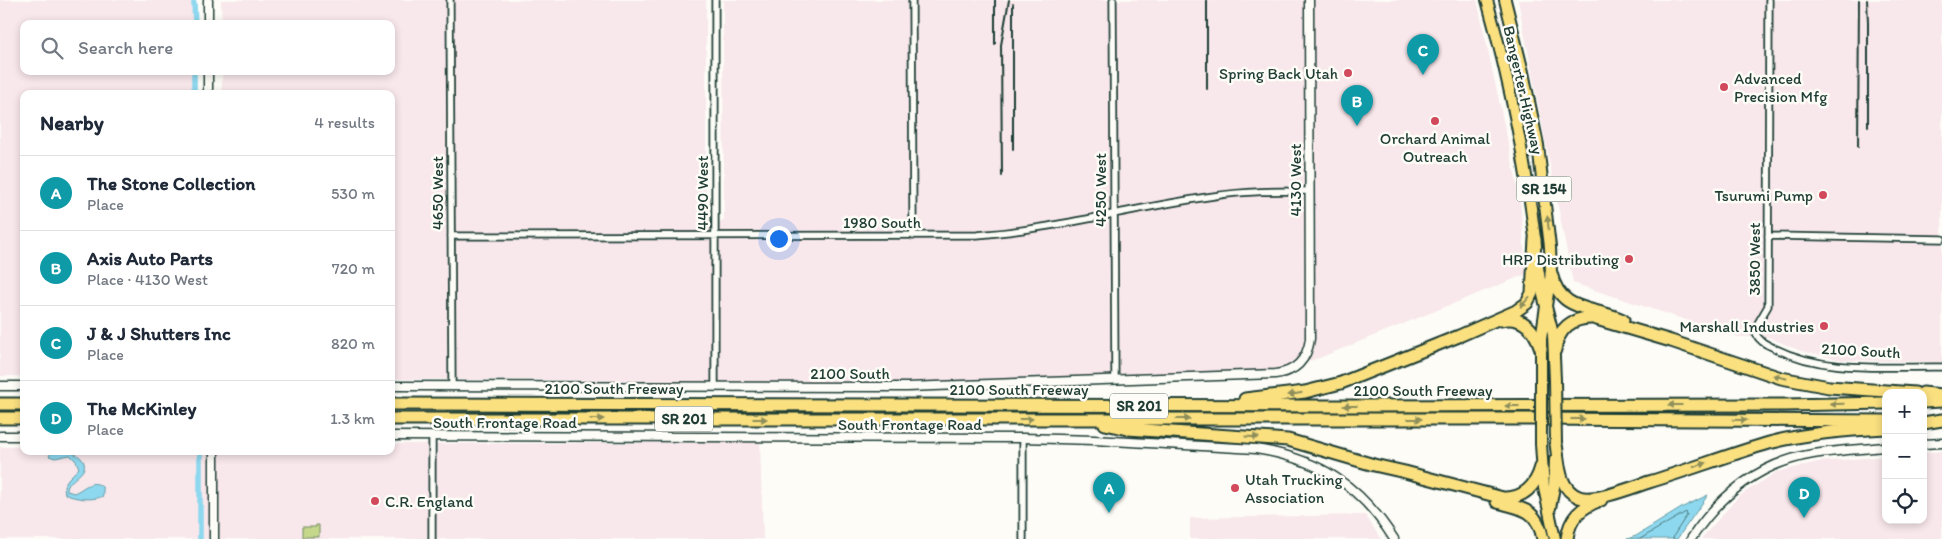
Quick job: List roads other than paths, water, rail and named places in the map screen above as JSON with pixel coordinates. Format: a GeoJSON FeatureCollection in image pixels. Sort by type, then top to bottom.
{"type":"FeatureCollection","features":[{"type":"Feature","properties":{"kind":"highway","name":"Bangerter Highway"},"geometry":{"type":"LineString","coordinates":[[1487,0],[1522,140],[1540,277],[1554,334],[1556,444],[1554,486],[1543,539]]}},
{"type":"Feature","properties":{"kind":"highway","name":"Bangerter Highway"},"geometry":{"type":"LineString","coordinates":[[1505,0],[1523,72],[1538,145],[1546,203],[1551,273],[1541,349],[1541,467],[1555,539]]}},
{"type":"Feature","properties":{"kind":"highway"},"geometry":{"type":"LineString","coordinates":[[1058,406],[1219,401],[1270,397],[1305,392],[1341,383],[1458,336],[1516,311],[1527,303],[1533,289],[1535,238]]}},
{"type":"Feature","properties":{"kind":"highway"},"geometry":{"type":"LineString","coordinates":[[1551,273],[1556,289],[1567,302],[1610,315],[1670,341]]}},
{"type":"Feature","properties":{"kind":"highway"},"geometry":{"type":"LineString","coordinates":[[1555,350],[1562,330],[1572,322],[1583,318],[1597,319],[1670,341],[1762,373],[1799,382],[1845,389],[1882,391]]}},
{"type":"Feature","properties":{"kind":"highway"},"geometry":{"type":"LineString","coordinates":[[1458,336],[1502,320],[1513,319],[1524,323],[1532,330],[1537,337],[1541,349]]}},
{"type":"Feature","properties":{"kind":"highway"},"geometry":{"type":"LineString","coordinates":[[1927,393],[1942,395]]}},
{"type":"Feature","properties":{"kind":"highway"},"geometry":{"type":"LineString","coordinates":[[1927,402],[1942,401]]}},
{"type":"Feature","properties":{"kind":"highway","name":"2100 South Freeway"},"geometry":{"type":"LineString","coordinates":[[395,404],[1058,406],[1775,405],[1882,403]]}},
{"type":"Feature","properties":{"kind":"highway"},"geometry":{"type":"LineString","coordinates":[[0,404],[20,404]]}},
{"type":"Feature","properties":{"kind":"highway"},"geometry":{"type":"LineString","coordinates":[[0,418],[20,418]]}},
{"type":"Feature","properties":{"kind":"highway","name":"2100 South Freeway"},"geometry":{"type":"LineString","coordinates":[[395,418],[1882,420]]}},
{"type":"Feature","properties":{"kind":"highway"},"geometry":{"type":"LineString","coordinates":[[1082,419],[1128,429],[1288,440],[1495,497],[1507,498],[1518,496],[1528,490],[1536,480],[1541,467]]}},
{"type":"Feature","properties":{"kind":"highway"},"geometry":{"type":"LineString","coordinates":[[1927,421],[1942,420]]}},
{"type":"Feature","properties":{"kind":"highway"},"geometry":{"type":"LineString","coordinates":[[1556,444],[1562,481],[1569,491],[1577,496],[1587,498],[1653,481],[1770,443],[1844,430],[1882,428]]}},
{"type":"Feature","properties":{"kind":"highway"},"geometry":{"type":"LineString","coordinates":[[1406,472],[1498,503],[1527,510],[1539,522],[1543,539]]}},
{"type":"Feature","properties":{"kind":"highway"},"geometry":{"type":"LineString","coordinates":[[1567,539],[1570,523],[1582,509],[1599,501],[1642,488],[1653,481]]}},
{"type":"Feature","properties":{"kind":"street"},"geometry":{"type":"LineString","coordinates":[[208,0],[208,20]]}},
{"type":"Feature","properties":{"kind":"street","name":"4650 West"},"geometry":{"type":"LineString","coordinates":[[450,0],[452,386]]}},
{"type":"Feature","properties":{"kind":"street","name":"4490 West"},"geometry":{"type":"LineString","coordinates":[[715,0],[716,386]]}},
{"type":"Feature","properties":{"kind":"street"},"geometry":{"type":"LineString","coordinates":[[912,0],[913,236]]}},
{"type":"Feature","properties":{"kind":"street","name":"4250 West"},"geometry":{"type":"LineString","coordinates":[[1113,0],[1115,380]]}},
{"type":"Feature","properties":{"kind":"street","name":"4130 West"},"geometry":{"type":"LineString","coordinates":[[1304,360],[1310,339],[1309,0]]}},
{"type":"Feature","properties":{"kind":"street"},"geometry":{"type":"LineString","coordinates":[[1308,20],[1314,0]]}},
{"type":"Feature","properties":{"kind":"street","name":"3850 West"},"geometry":{"type":"LineString","coordinates":[[1756,334],[1758,324],[1768,306],[1768,0]]}},
{"type":"Feature","properties":{"kind":"street"},"geometry":{"type":"LineString","coordinates":[[208,75],[208,90]]}},
{"type":"Feature","properties":{"kind":"street","name":"1980 South"},"geometry":{"type":"LineString","coordinates":[[451,236],[913,236],[1012,232],[1217,195],[1309,191]]}},
{"type":"Feature","properties":{"kind":"street"},"geometry":{"type":"LineString","coordinates":[[1768,236],[1942,239]]}},
{"type":"Feature","properties":{"kind":"street","name":"2100 South"},"geometry":{"type":"LineString","coordinates":[[1756,334],[1762,342],[1781,352],[1823,364],[1850,366],[1942,366]]}},
{"type":"Feature","properties":{"kind":"street","name":"2100 South"},"geometry":{"type":"LineString","coordinates":[[395,386],[907,387],[1285,373],[1298,366],[1304,360]]}},
{"type":"Feature","properties":{"kind":"street"},"geometry":{"type":"LineString","coordinates":[[0,386],[20,386]]}},
{"type":"Feature","properties":{"kind":"street"},"geometry":{"type":"LineString","coordinates":[[0,436],[20,436]]}},
{"type":"Feature","properties":{"kind":"street","name":"South Frontage Road"},"geometry":{"type":"LineString","coordinates":[[395,436],[1022,438],[1256,449],[1280,453],[1326,470],[1363,498],[1379,516],[1394,539]]}},
{"type":"Feature","properties":{"kind":"street"},"geometry":{"type":"LineString","coordinates":[[432,436],[432,539]]}},
{"type":"Feature","properties":{"kind":"street"},"geometry":{"type":"LineString","coordinates":[[1022,438],[1023,539]]}},
{"type":"Feature","properties":{"kind":"street"},"geometry":{"type":"LineString","coordinates":[[1927,444],[1942,442]]}},
{"type":"Feature","properties":{"kind":"street"},"geometry":{"type":"LineString","coordinates":[[1692,539],[1705,518],[1723,498],[1767,469],[1813,454],[1882,447]]}},
{"type":"Feature","properties":{"kind":"street"},"geometry":{"type":"LineString","coordinates":[[214,455],[214,539]]}},
{"type":"Feature","properties":{"kind":"water"},"geometry":{"type":"Polygon","coordinates":[[[50,455],[70,455],[55,458],[50,455]]]}},
{"type":"Feature","properties":{"kind":"water"},"geometry":{"type":"Polygon","coordinates":[[[70,455],[77,455],[81,458],[84,468],[68,486],[67,491],[74,493],[88,485],[96,484],[103,488],[103,496],[84,499],[65,494],[64,486],[79,468],[76,461],[70,455]]]}},
{"type":"Feature","properties":{"kind":"water"},"geometry":{"type":"Polygon","coordinates":[[[1708,495],[1677,539],[1627,539],[1636,536],[1683,507],[1708,495]]]}},
{"type":"Feature","properties":{"kind":"waterway"},"geometry":{"type":"LineString","coordinates":[[194,3],[195,20]]}},
{"type":"Feature","properties":{"kind":"waterway"},"geometry":{"type":"LineString","coordinates":[[194,75],[194,90]]}},
{"type":"Feature","properties":{"kind":"waterway"},"geometry":{"type":"LineString","coordinates":[[200,455],[200,539]]}},
{"type":"Feature","properties":{"kind":"railway"},"geometry":{"type":"LineString","coordinates":[[995,0],[995,44]]}},
{"type":"Feature","properties":{"kind":"railway"},"geometry":{"type":"LineString","coordinates":[[1002,176],[1001,45],[1009,0]]}},
{"type":"Feature","properties":{"kind":"railway"},"geometry":{"type":"LineString","coordinates":[[1207,0],[1207,89]]}},
{"type":"Feature","properties":{"kind":"railway"},"geometry":{"type":"LineString","coordinates":[[1858,147],[1859,0]]}},
{"type":"Feature","properties":{"kind":"railway"},"geometry":{"type":"LineString","coordinates":[[1867,0],[1868,126]]}},
{"type":"Feature","properties":{"kind":"railway"},"geometry":{"type":"LineString","coordinates":[[1013,4],[1013,149]]}},
{"type":"Feature","properties":{"kind":"place","name":"Spring Back Utah"},"geometry":{"type":"Point","coordinates":[1348,73]}},
{"type":"Feature","properties":{"kind":"place","name":"J & J Shutters Inc"},"geometry":{"type":"Point","coordinates":[1423,75]}},
{"type":"Feature","properties":{"kind":"place","name":"Advanced Precision Mfg"},"geometry":{"type":"Point","coordinates":[1724,87]}},
{"type":"Feature","properties":{"kind":"place","name":"Orchard Animal Outreach"},"geometry":{"type":"Point","coordinates":[1435,121]}},
{"type":"Feature","properties":{"kind":"place","name":"Axis Auto Parts"},"geometry":{"type":"Point","coordinates":[1357,126]}},
{"type":"Feature","properties":{"kind":"place","name":"Tsurumi Pump"},"geometry":{"type":"Point","coordinates":[1823,195]}},
{"type":"Feature","properties":{"kind":"place","name":"HRP Distributing"},"geometry":{"type":"Point","coordinates":[1629,259]}},
{"type":"Feature","properties":{"kind":"place","name":"Marshall Industries"},"geometry":{"type":"Point","coordinates":[1824,326]}},
{"type":"Feature","properties":{"kind":"place","name":"Utah Trucking Association"},"geometry":{"type":"Point","coordinates":[1235,488]}},
{"type":"Feature","properties":{"kind":"place","name":"C.R. England"},"geometry":{"type":"Point","coordinates":[375,501]}},
{"type":"Feature","properties":{"kind":"place","name":"The Stone Collection"},"geometry":{"type":"Point","coordinates":[1109,513]}},
{"type":"Feature","properties":{"kind":"place","name":"The McKinley"},"geometry":{"type":"Point","coordinates":[1804,518]}}]}
